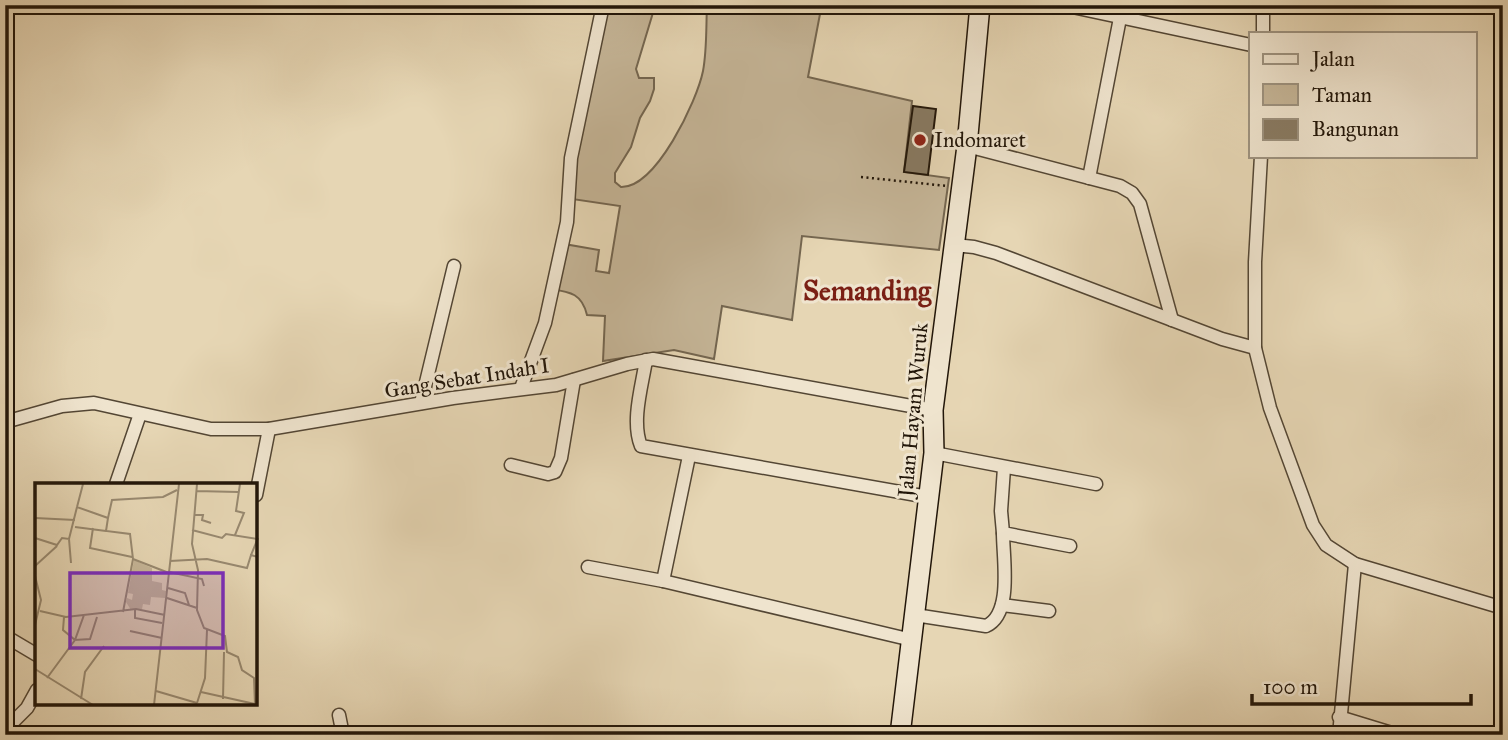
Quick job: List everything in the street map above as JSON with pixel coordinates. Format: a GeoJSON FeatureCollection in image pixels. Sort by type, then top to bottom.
{"type":"FeatureCollection","features":[{"type":"Feature","properties":{"kind":"main road","name":"Jalan Hayam Wuruk"},"geometry":{"type":"LineString","coordinates":[[900,735],[934,453],[933,410],[967,146],[980,5]]}},
{"type":"Feature","properties":{"kind":"street"},"geometry":{"type":"LineString","coordinates":[[521,388],[545,323],[568,222],[571,158],[603,5]]}},
{"type":"Feature","properties":{"kind":"street"},"geometry":{"type":"LineString","coordinates":[[1063,5],[1249,46]]}},
{"type":"Feature","properties":{"kind":"street"},"geometry":{"type":"LineString","coordinates":[[1263,5],[1263,32]]}},
{"type":"Feature","properties":{"kind":"street"},"geometry":{"type":"LineString","coordinates":[[1089,178],[1121,18]]}},
{"type":"Feature","properties":{"kind":"street"},"geometry":{"type":"LineString","coordinates":[[967,146],[1120,186],[1132,193],[1140,204],[1172,320]]}},
{"type":"Feature","properties":{"kind":"street"},"geometry":{"type":"LineString","coordinates":[[1261,158],[1255,262],[1255,348],[1270,408],[1313,525],[1326,545],[1355,564],[1503,608]]}},
{"type":"Feature","properties":{"kind":"street"},"geometry":{"type":"LineString","coordinates":[[954,245],[996,253],[1172,320],[1255,348]]}},
{"type":"Feature","properties":{"kind":"street"},"geometry":{"type":"LineString","coordinates":[[421,403],[454,266]]}},
{"type":"Feature","properties":{"kind":"street"},"geometry":{"type":"LineString","coordinates":[[646,360],[637,424],[642,446],[929,498]]}},
{"type":"Feature","properties":{"kind":"street","name":"Gang Sebat Indah I"},"geometry":{"type":"LineString","coordinates":[[5,422],[62,406],[84,403],[211,429],[269,429],[574,380],[646,360],[670,361],[845,396],[933,410]]}},
{"type":"Feature","properties":{"kind":"street"},"geometry":{"type":"LineString","coordinates":[[511,465],[548,474],[555,472],[561,458],[574,380]]}},
{"type":"Feature","properties":{"kind":"street"},"geometry":{"type":"LineString","coordinates":[[117,483],[140,414]]}},
{"type":"Feature","properties":{"kind":"street"},"geometry":{"type":"LineString","coordinates":[[257,490],[269,429]]}},
{"type":"Feature","properties":{"kind":"street"},"geometry":{"type":"LineString","coordinates":[[934,453],[1096,484]]}},
{"type":"Feature","properties":{"kind":"street"},"geometry":{"type":"LineString","coordinates":[[663,581],[689,456]]}},
{"type":"Feature","properties":{"kind":"street"},"geometry":{"type":"LineString","coordinates":[[915,615],[986,626],[994,622],[1000,614],[1004,468]]}},
{"type":"Feature","properties":{"kind":"street"},"geometry":{"type":"LineString","coordinates":[[1003,533],[1070,546]]}},
{"type":"Feature","properties":{"kind":"street"},"geometry":{"type":"LineString","coordinates":[[1339,735],[1355,564]]}},
{"type":"Feature","properties":{"kind":"street"},"geometry":{"type":"LineString","coordinates":[[588,567],[663,581],[912,640]]}},
{"type":"Feature","properties":{"kind":"street"},"geometry":{"type":"LineString","coordinates":[[1002,605],[1049,611]]}},
{"type":"Feature","properties":{"kind":"street"},"geometry":{"type":"LineString","coordinates":[[5,636],[35,653]]}},
{"type":"Feature","properties":{"kind":"street"},"geometry":{"type":"LineString","coordinates":[[5,730],[27,708],[35,694]]}},
{"type":"Feature","properties":{"kind":"street"},"geometry":{"type":"LineString","coordinates":[[339,715],[343,735]]}},
{"type":"Feature","properties":{"kind":"street"},"geometry":{"type":"LineString","coordinates":[[1339,717],[1398,735]]}},
{"type":"Feature","properties":{"kind":"path"},"geometry":{"type":"LineString","coordinates":[[861,177],[960,188]]}},
{"type":"Feature","properties":{"kind":"green space"},"geometry":{"type":"Polygon","coordinates":[[[606,5],[655,6],[636,69],[639,78],[654,78],[654,89],[640,118],[631,147],[615,173],[615,182],[621,187],[634,184],[648,174],[661,159],[693,102],[703,71],[707,5],[799,5],[820,14],[808,77],[912,101],[904,172],[949,178],[939,250],[802,236],[792,320],[722,306],[714,359],[674,350],[603,361],[605,316],[587,315],[582,302],[575,295],[551,289],[564,244],[599,250],[596,271],[609,273],[620,206],[572,199],[573,157],[606,5]]]}},
{"type":"Feature","properties":{"kind":"building","name":"Indomaret"},"geometry":{"type":"Polygon","coordinates":[[[913,106],[936,109],[928,175],[904,172],[913,106]]]}},
{"type":"Feature","properties":{"kind":"place","name":"Indomaret"},"geometry":{"type":"Point","coordinates":[920,140]}},
{"type":"Feature","properties":{"kind":"district","name":"Semanding"},"geometry":{"type":"Point","coordinates":[867,290]}}]}
